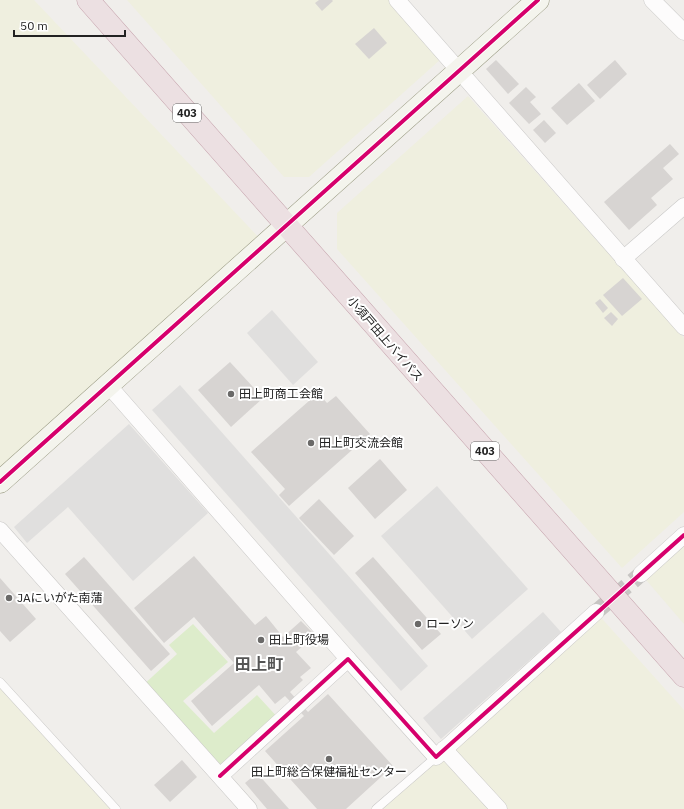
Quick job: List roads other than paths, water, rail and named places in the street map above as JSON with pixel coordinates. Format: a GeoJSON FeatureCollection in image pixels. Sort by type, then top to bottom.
{"type":"FeatureCollection","features":[{"type":"Feature","properties":{"kind":"highway","name":"小須戸田上バイパス"},"geometry":{"type":"LineString","coordinates":[[88,0],[684,676]]}},
{"type":"Feature","properties":{"kind":"street"},"geometry":{"type":"LineString","coordinates":[[397,0],[684,328]]}},
{"type":"Feature","properties":{"kind":"street"},"geometry":{"type":"LineString","coordinates":[[0,482],[109,386],[538,0]]}},
{"type":"Feature","properties":{"kind":"street"},"geometry":{"type":"LineString","coordinates":[[652,0],[684,32]]}},
{"type":"Feature","properties":{"kind":"street"},"geometry":{"type":"LineString","coordinates":[[623,259],[684,206]]}},
{"type":"Feature","properties":{"kind":"street"},"geometry":{"type":"LineString","coordinates":[[109,386],[348,659],[440,753],[499,809]]}},
{"type":"Feature","properties":{"kind":"street"},"geometry":{"type":"LineString","coordinates":[[0,530],[249,809]]}},
{"type":"Feature","properties":{"kind":"street"},"geometry":{"type":"LineString","coordinates":[[641,574],[684,535]]}},
{"type":"Feature","properties":{"kind":"street"},"geometry":{"type":"LineString","coordinates":[[440,753],[596,612]]}},
{"type":"Feature","properties":{"kind":"street"},"geometry":{"type":"LineString","coordinates":[[220,776],[348,659]]}},
{"type":"Feature","properties":{"kind":"lane"},"geometry":{"type":"LineString","coordinates":[[0,682],[116,809]]}},
{"type":"Feature","properties":{"kind":"lane"},"geometry":{"type":"LineString","coordinates":[[376,809],[440,753]]}},
{"type":"Feature","properties":{"kind":"tunnel"},"geometry":{"type":"LineString","coordinates":[[596,612],[641,574]]}},
{"type":"Feature","properties":{"kind":"place","name":"田上町商工会館"},"geometry":{"type":"Point","coordinates":[231,394]}},
{"type":"Feature","properties":{"kind":"place","name":"田上町交流会館"},"geometry":{"type":"Point","coordinates":[311,443]}},
{"type":"Feature","properties":{"kind":"place","name":"JAにいがた南蒲"},"geometry":{"type":"Point","coordinates":[9,598]}},
{"type":"Feature","properties":{"kind":"place","name":"ローソン"},"geometry":{"type":"Point","coordinates":[418,624]}},
{"type":"Feature","properties":{"kind":"place","name":"田上町役場"},"geometry":{"type":"Point","coordinates":[261,640]}},
{"type":"Feature","properties":{"kind":"place","name":"田上町総合保健福祉センター"},"geometry":{"type":"Point","coordinates":[329,759]}},
{"type":"Feature","properties":{"kind":"district","name":"田上町"},"geometry":{"type":"Point","coordinates":[259,664]}}]}
